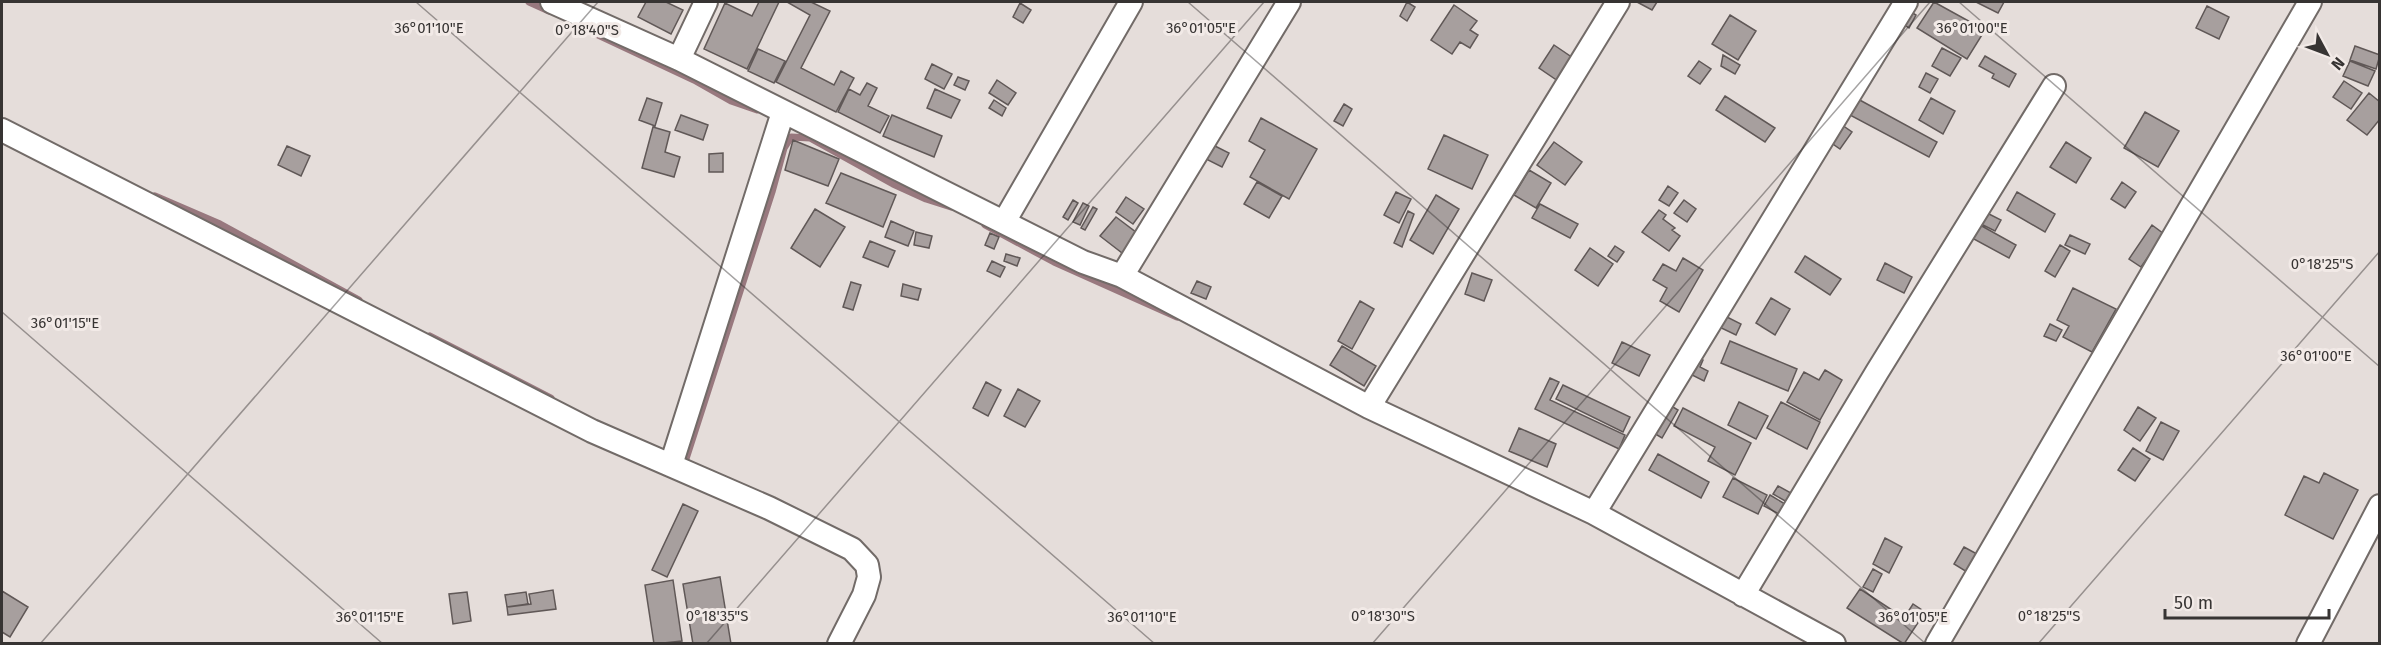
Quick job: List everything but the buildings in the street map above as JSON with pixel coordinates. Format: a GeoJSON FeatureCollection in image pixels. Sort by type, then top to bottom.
{"type":"FeatureCollection","features":[{"type":"Feature","properties":{"kind":"street"},"geometry":{"type":"LineString","coordinates":[[552,2],[679,59],[1083,262],[1122,276],[1369,407],[1594,513],[1834,644]]}},
{"type":"Feature","properties":{"kind":"street"},"geometry":{"type":"LineString","coordinates":[[679,59],[706,2]]}},
{"type":"Feature","properties":{"kind":"street"},"geometry":{"type":"LineString","coordinates":[[1004,222],[1131,2]]}},
{"type":"Feature","properties":{"kind":"street"},"geometry":{"type":"LineString","coordinates":[[1122,276],[1289,2]]}},
{"type":"Feature","properties":{"kind":"street"},"geometry":{"type":"LineString","coordinates":[[1369,407],[1618,2]]}},
{"type":"Feature","properties":{"kind":"street"},"geometry":{"type":"LineString","coordinates":[[1594,513],[1906,2]]}},
{"type":"Feature","properties":{"kind":"street"},"geometry":{"type":"LineString","coordinates":[[1937,644],[2310,2]]}},
{"type":"Feature","properties":{"kind":"street"},"geometry":{"type":"LineString","coordinates":[[1743,595],[1877,372],[2054,86]]}},
{"type":"Feature","properties":{"kind":"street"},"geometry":{"type":"LineString","coordinates":[[671,465],[783,112]]}},
{"type":"Feature","properties":{"kind":"street"},"geometry":{"type":"LineString","coordinates":[[2,130],[592,431],[830,536],[861,556],[867,566],[869,578],[864,595],[839,644]]}},
{"type":"Feature","properties":{"kind":"street"},"geometry":{"type":"LineString","coordinates":[[2308,644],[2379,506]]}},
{"type":"Feature","properties":{"kind":"waterway"},"geometry":{"type":"LineString","coordinates":[[529,2],[549,11]]}},
{"type":"Feature","properties":{"kind":"waterway"},"geometry":{"type":"LineString","coordinates":[[596,34],[694,80],[731,101],[757,110]]}},
{"type":"Feature","properties":{"kind":"waterway"},"geometry":{"type":"LineString","coordinates":[[691,466],[685,462],[784,148],[791,137],[810,138],[893,184],[951,207]]}},
{"type":"Feature","properties":{"kind":"waterway"},"geometry":{"type":"LineString","coordinates":[[155,196],[220,224],[359,300]]}},
{"type":"Feature","properties":{"kind":"waterway"},"geometry":{"type":"LineString","coordinates":[[985,225],[1054,262],[1177,317]]}},
{"type":"Feature","properties":{"kind":"waterway"},"geometry":{"type":"LineString","coordinates":[[430,336],[551,398]]}}]}
